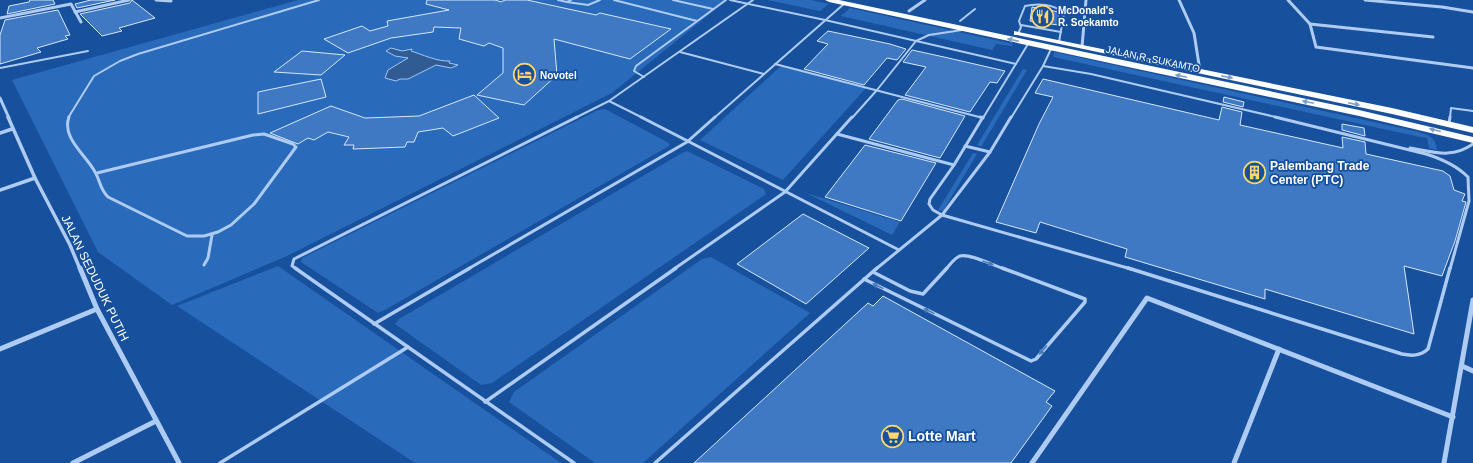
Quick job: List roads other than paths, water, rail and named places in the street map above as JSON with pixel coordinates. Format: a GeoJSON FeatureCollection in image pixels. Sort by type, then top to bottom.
{"type":"FeatureCollection","features":[{"type":"Feature","properties":{"kind":"highway","name":"JALAN R. SUKAMTO"},"geometry":{"type":"LineString","coordinates":[[829,0],[961,26],[1018,34],[1059,42],[1473,130]]}},
{"type":"Feature","properties":{"kind":"highway","name":"JALAN R. SUKAMTO"},"geometry":{"type":"LineString","coordinates":[[860,0],[909,11],[1028,44],[1352,111],[1473,140]]}},
{"type":"Feature","properties":{"kind":"street"},"geometry":{"type":"LineString","coordinates":[[71,0],[71,4],[81,22]]}},
{"type":"Feature","properties":{"kind":"street"},"geometry":{"type":"LineString","coordinates":[[75,12],[129,0]]}},
{"type":"Feature","properties":{"kind":"street"},"geometry":{"type":"LineString","coordinates":[[156,0],[171,1]]}},
{"type":"Feature","properties":{"kind":"street"},"geometry":{"type":"LineString","coordinates":[[909,11],[925,0]]}},
{"type":"Feature","properties":{"kind":"street"},"geometry":{"type":"LineString","coordinates":[[1082,47],[1086,0]]}},
{"type":"Feature","properties":{"kind":"street"},"geometry":{"type":"LineString","coordinates":[[1179,0],[1194,33],[1200,71]]}},
{"type":"Feature","properties":{"kind":"street"},"geometry":{"type":"LineString","coordinates":[[1288,0],[1310,24],[1316,47],[1473,68]]}},
{"type":"Feature","properties":{"kind":"street"},"geometry":{"type":"LineString","coordinates":[[1365,0],[1448,8],[1473,12]]}},
{"type":"Feature","properties":{"kind":"street"},"geometry":{"type":"LineString","coordinates":[[0,18],[71,4]]}},
{"type":"Feature","properties":{"kind":"street"},"geometry":{"type":"LineString","coordinates":[[1310,24],[1433,37]]}},
{"type":"Feature","properties":{"kind":"street","name":"JALAN SEDUDUK PUTIH"},"geometry":{"type":"LineString","coordinates":[[0,98],[12,129],[35,178],[70,244],[97,309],[179,463]]}},
{"type":"Feature","properties":{"kind":"street"},"geometry":{"type":"LineString","coordinates":[[0,133],[12,129]]}},
{"type":"Feature","properties":{"kind":"street"},"geometry":{"type":"LineString","coordinates":[[0,190],[35,178]]}},
{"type":"Feature","properties":{"kind":"street"},"geometry":{"type":"LineString","coordinates":[[1032,463],[1146,298],[1453,417]]}},
{"type":"Feature","properties":{"kind":"street"},"geometry":{"type":"LineString","coordinates":[[1444,463],[1473,300]]}},
{"type":"Feature","properties":{"kind":"street"},"geometry":{"type":"LineString","coordinates":[[0,349],[97,309]]}},
{"type":"Feature","properties":{"kind":"street"},"geometry":{"type":"LineString","coordinates":[[1234,463],[1279,349]]}},
{"type":"Feature","properties":{"kind":"street"},"geometry":{"type":"LineString","coordinates":[[1462,366],[1473,371]]}},
{"type":"Feature","properties":{"kind":"street"},"geometry":{"type":"LineString","coordinates":[[73,463],[156,421]]}},
{"type":"Feature","properties":{"kind":"lane"},"geometry":{"type":"LineString","coordinates":[[96,173],[260,134],[293,144],[296,147],[295,151],[283,164],[264,192],[234,225],[212,235],[201,238],[187,236],[108,197],[100,189],[96,173],[75,143],[66,126],[68,119],[94,76],[120,62],[138,54],[319,0]]}},
{"type":"Feature","properties":{"kind":"lane"},"geometry":{"type":"LineString","coordinates":[[558,0],[588,6],[600,0]]}},
{"type":"Feature","properties":{"kind":"lane"},"geometry":{"type":"LineString","coordinates":[[567,2],[571,0]]}},
{"type":"Feature","properties":{"kind":"lane"},"geometry":{"type":"LineString","coordinates":[[614,0],[697,21]]}},
{"type":"Feature","properties":{"kind":"lane"},"geometry":{"type":"LineString","coordinates":[[673,0],[713,9]]}},
{"type":"Feature","properties":{"kind":"lane"},"geometry":{"type":"LineString","coordinates":[[644,77],[636,73],[634,68],[726,0]]}},
{"type":"Feature","properties":{"kind":"lane"},"geometry":{"type":"LineString","coordinates":[[730,0],[825,20],[1016,64]]}},
{"type":"Feature","properties":{"kind":"lane"},"geometry":{"type":"LineString","coordinates":[[574,463],[292,266],[292,262],[294,259],[609,101],[753,0]]}},
{"type":"Feature","properties":{"kind":"lane"},"geometry":{"type":"LineString","coordinates":[[374,324],[687,142],[845,4]]}},
{"type":"Feature","properties":{"kind":"lane"},"geometry":{"type":"LineString","coordinates":[[1018,34],[1021,25],[1019,21],[1025,6],[1032,5],[1055,8],[1061,10],[1064,14],[1059,42]]}},
{"type":"Feature","properties":{"kind":"lane"},"geometry":{"type":"LineString","coordinates":[[485,402],[785,192],[877,90],[916,41],[933,34],[961,26],[975,9]]}},
{"type":"Feature","properties":{"kind":"lane"},"geometry":{"type":"LineString","coordinates":[[1021,25],[1061,32]]}},
{"type":"Feature","properties":{"kind":"lane"},"geometry":{"type":"LineString","coordinates":[[1028,44],[954,166],[929,202],[931,208],[942,215],[1101,260],[1402,354],[1416,356],[1424,353],[1428,349],[1468,206],[1468,177],[1458,167],[1448,162],[1398,146]]}},
{"type":"Feature","properties":{"kind":"lane"},"geometry":{"type":"LineString","coordinates":[[655,463],[864,279],[942,215],[990,152],[1043,66],[1051,49]]}},
{"type":"Feature","properties":{"kind":"lane"},"geometry":{"type":"LineString","coordinates":[[0,68],[88,51]]}},
{"type":"Feature","properties":{"kind":"lane"},"geometry":{"type":"LineString","coordinates":[[680,52],[764,74]]}},
{"type":"Feature","properties":{"kind":"lane"},"geometry":{"type":"LineString","coordinates":[[775,64],[983,118]]}},
{"type":"Feature","properties":{"kind":"lane"},"geometry":{"type":"LineString","coordinates":[[1043,66],[1091,74],[1398,146],[1452,154],[1466,150],[1473,144]]}},
{"type":"Feature","properties":{"kind":"lane"},"geometry":{"type":"LineString","coordinates":[[609,101],[899,250]]}},
{"type":"Feature","properties":{"kind":"lane"},"geometry":{"type":"LineString","coordinates":[[1449,124],[1451,108],[1473,111]]}},
{"type":"Feature","properties":{"kind":"lane"},"geometry":{"type":"LineString","coordinates":[[837,134],[954,166]]}},
{"type":"Feature","properties":{"kind":"lane"},"geometry":{"type":"LineString","coordinates":[[965,146],[990,152]]}},
{"type":"Feature","properties":{"kind":"lane"},"geometry":{"type":"LineString","coordinates":[[204,265],[208,258],[212,235]]}},
{"type":"Feature","properties":{"kind":"lane"},"geometry":{"type":"LineString","coordinates":[[864,279],[1031,361],[1036,359],[1085,302],[1085,299],[1081,297],[968,256],[960,256],[956,258],[923,294],[910,291],[873,272]]}},
{"type":"Feature","properties":{"kind":"lane"},"geometry":{"type":"LineString","coordinates":[[220,463],[408,347]]}},
{"type":"Feature","properties":{"kind":"place","name":"McDonald's R. Soekamto"},"geometry":{"type":"Point","coordinates":[1042,16]}},
{"type":"Feature","properties":{"kind":"place","name":"Novotel"},"geometry":{"type":"Point","coordinates":[525,75]}},
{"type":"Feature","properties":{"kind":"place","name":"Palembang Trade Center (PTC)"},"geometry":{"type":"Point","coordinates":[1255,173]}},
{"type":"Feature","properties":{"kind":"place","name":"Lotte Mart"},"geometry":{"type":"Point","coordinates":[893,436]}}]}
